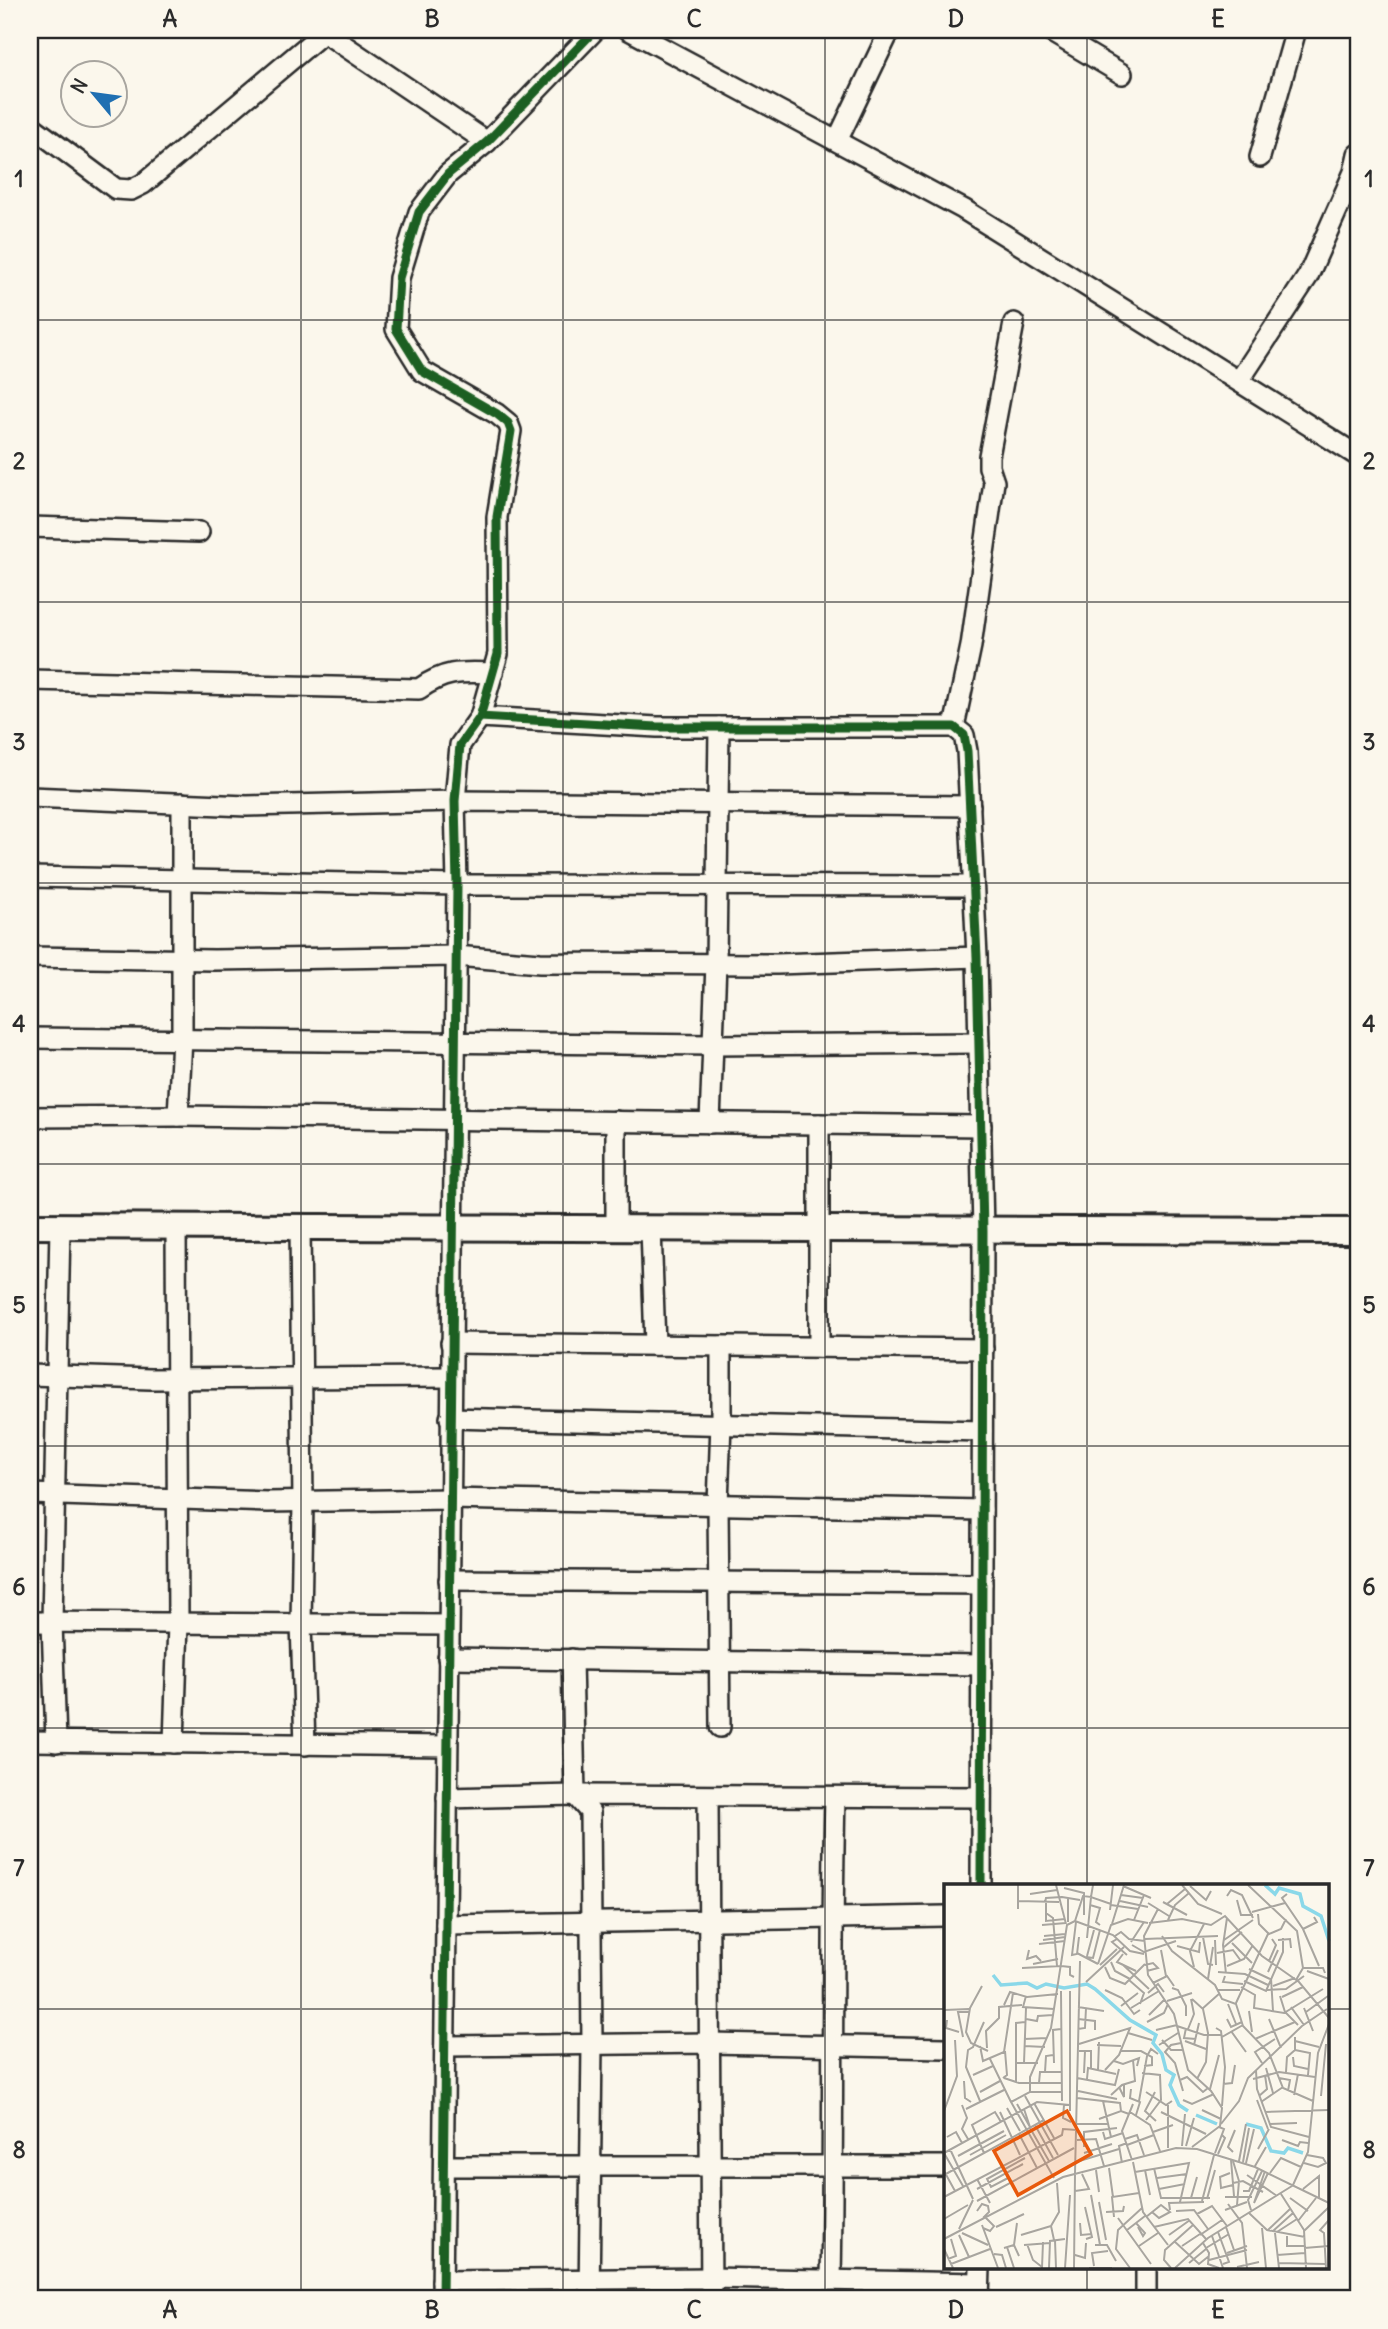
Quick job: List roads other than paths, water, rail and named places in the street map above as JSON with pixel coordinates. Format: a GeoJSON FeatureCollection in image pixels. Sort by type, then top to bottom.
{"type":"FeatureCollection","features":[{"type":"Feature","properties":{"kind":"street"},"geometry":{"type":"LineString","coordinates":[[595,30],[487,142],[447,174],[419,212],[399,278],[396,329],[422,372],[497,414],[508,423],[511,431],[497,517],[498,654],[480,717],[460,745],[455,801],[457,885],[442,2290],[590,2290],[711,2278],[979,2283]]}},
{"type":"Feature","properties":{"kind":"street"},"geometry":{"type":"LineString","coordinates":[[629,30],[963,209],[1358,456]]}},
{"type":"Feature","properties":{"kind":"street"},"geometry":{"type":"LineString","coordinates":[[837,141],[890,30]]}},
{"type":"Feature","properties":{"kind":"street"},"geometry":{"type":"LineString","coordinates":[[1048,30],[1122,74]]}},
{"type":"Feature","properties":{"kind":"street"},"geometry":{"type":"LineString","coordinates":[[1259,157],[1296,30]]}},
{"type":"Feature","properties":{"kind":"street"},"geometry":{"type":"LineString","coordinates":[[30,125],[116,190],[131,190],[143,184],[323,31],[487,142]]}},
{"type":"Feature","properties":{"kind":"street"},"geometry":{"type":"LineString","coordinates":[[1238,381],[1308,276],[1354,172],[1358,154]]}},
{"type":"Feature","properties":{"kind":"street"},"geometry":{"type":"LineString","coordinates":[[954,727],[971,646],[994,482],[989,456],[1014,323]]}},
{"type":"Feature","properties":{"kind":"street"},"geometry":{"type":"LineString","coordinates":[[30,527],[199,533]]}},
{"type":"Feature","properties":{"kind":"street"},"geometry":{"type":"LineString","coordinates":[[30,680],[419,689],[436,677],[459,672],[493,673]]}},
{"type":"Feature","properties":{"kind":"street"},"geometry":{"type":"LineString","coordinates":[[480,717],[657,727],[954,727],[964,735],[977,957],[983,1231],[981,1884]]}},
{"type":"Feature","properties":{"kind":"street"},"geometry":{"type":"LineString","coordinates":[[710,1122],[716,963],[719,727]]}},
{"type":"Feature","properties":{"kind":"street"},"geometry":{"type":"LineString","coordinates":[[30,797],[291,805],[455,801],[970,806]]}},
{"type":"Feature","properties":{"kind":"street"},"geometry":{"type":"LineString","coordinates":[[178,1116],[182,1038],[182,803]]}},
{"type":"Feature","properties":{"kind":"street"},"geometry":{"type":"LineString","coordinates":[[30,877],[457,885],[974,886]]}},
{"type":"Feature","properties":{"kind":"street"},"geometry":{"type":"LineString","coordinates":[[30,957],[181,960],[456,956],[540,963],[777,964],[977,957]]}},
{"type":"Feature","properties":{"kind":"street"},"geometry":{"type":"LineString","coordinates":[[30,1038],[712,1045],[979,1043]]}},
{"type":"Feature","properties":{"kind":"street"},"geometry":{"type":"LineString","coordinates":[[30,1117],[178,1116],[981,1126]]}},
{"type":"Feature","properties":{"kind":"street"},"geometry":{"type":"LineString","coordinates":[[616,1121],[616,1228]]}},
{"type":"Feature","properties":{"kind":"street"},"geometry":{"type":"LineString","coordinates":[[819,1124],[819,1347]]}},
{"type":"Feature","properties":{"kind":"street"},"geometry":{"type":"LineString","coordinates":[[30,1226],[1358,1231]]}},
{"type":"Feature","properties":{"kind":"street"},"geometry":{"type":"LineString","coordinates":[[55,1742],[52,1622],[60,1226]]}},
{"type":"Feature","properties":{"kind":"street"},"geometry":{"type":"LineString","coordinates":[[174,1743],[178,1623],[176,1227]]}},
{"type":"Feature","properties":{"kind":"street"},"geometry":{"type":"LineString","coordinates":[[300,1227],[303,1502],[301,1624],[305,1745]]}},
{"type":"Feature","properties":{"kind":"street"},"geometry":{"type":"LineString","coordinates":[[651,1228],[655,1345]]}},
{"type":"Feature","properties":{"kind":"street"},"geometry":{"type":"LineString","coordinates":[[451,1343],[983,1349]]}},
{"type":"Feature","properties":{"kind":"street"},"geometry":{"type":"LineString","coordinates":[[720,1727],[718,1504],[721,1346]]}},
{"type":"Feature","properties":{"kind":"street"},"geometry":{"type":"LineString","coordinates":[[30,1376],[178,1379],[451,1377]]}},
{"type":"Feature","properties":{"kind":"street"},"geometry":{"type":"LineString","coordinates":[[450,1418],[982,1431]]}},
{"type":"Feature","properties":{"kind":"street"},"geometry":{"type":"LineString","coordinates":[[30,1494],[303,1502],[450,1499],[982,1510]]}},
{"type":"Feature","properties":{"kind":"street"},"geometry":{"type":"LineString","coordinates":[[449,1580],[982,1584]]}},
{"type":"Feature","properties":{"kind":"street"},"geometry":{"type":"LineString","coordinates":[[30,1622],[449,1625]]}},
{"type":"Feature","properties":{"kind":"street"},"geometry":{"type":"LineString","coordinates":[[448,1658],[982,1665]]}},
{"type":"Feature","properties":{"kind":"street"},"geometry":{"type":"LineString","coordinates":[[572,1659],[575,1795],[590,1812],[590,2290]]}},
{"type":"Feature","properties":{"kind":"street"},"geometry":{"type":"LineString","coordinates":[[30,1741],[447,1746]]}},
{"type":"Feature","properties":{"kind":"street"},"geometry":{"type":"LineString","coordinates":[[447,1798],[575,1795],[981,1797]]}},
{"type":"Feature","properties":{"kind":"street"},"geometry":{"type":"LineString","coordinates":[[708,1797],[711,2299]]}},
{"type":"Feature","properties":{"kind":"street"},"geometry":{"type":"LineString","coordinates":[[831,2280],[835,1797]]}},
{"type":"Feature","properties":{"kind":"street"},"geometry":{"type":"LineString","coordinates":[[446,1925],[944,1916]]}},
{"type":"Feature","properties":{"kind":"street"},"geometry":{"type":"LineString","coordinates":[[444,2046],[710,2043],[944,2048]]}},
{"type":"Feature","properties":{"kind":"street"},"geometry":{"type":"LineString","coordinates":[[444,2166],[944,2166]]}},
{"type":"Feature","properties":{"kind":"street"},"geometry":{"type":"LineString","coordinates":[[1146,2270],[1146,2299]]}}]}
